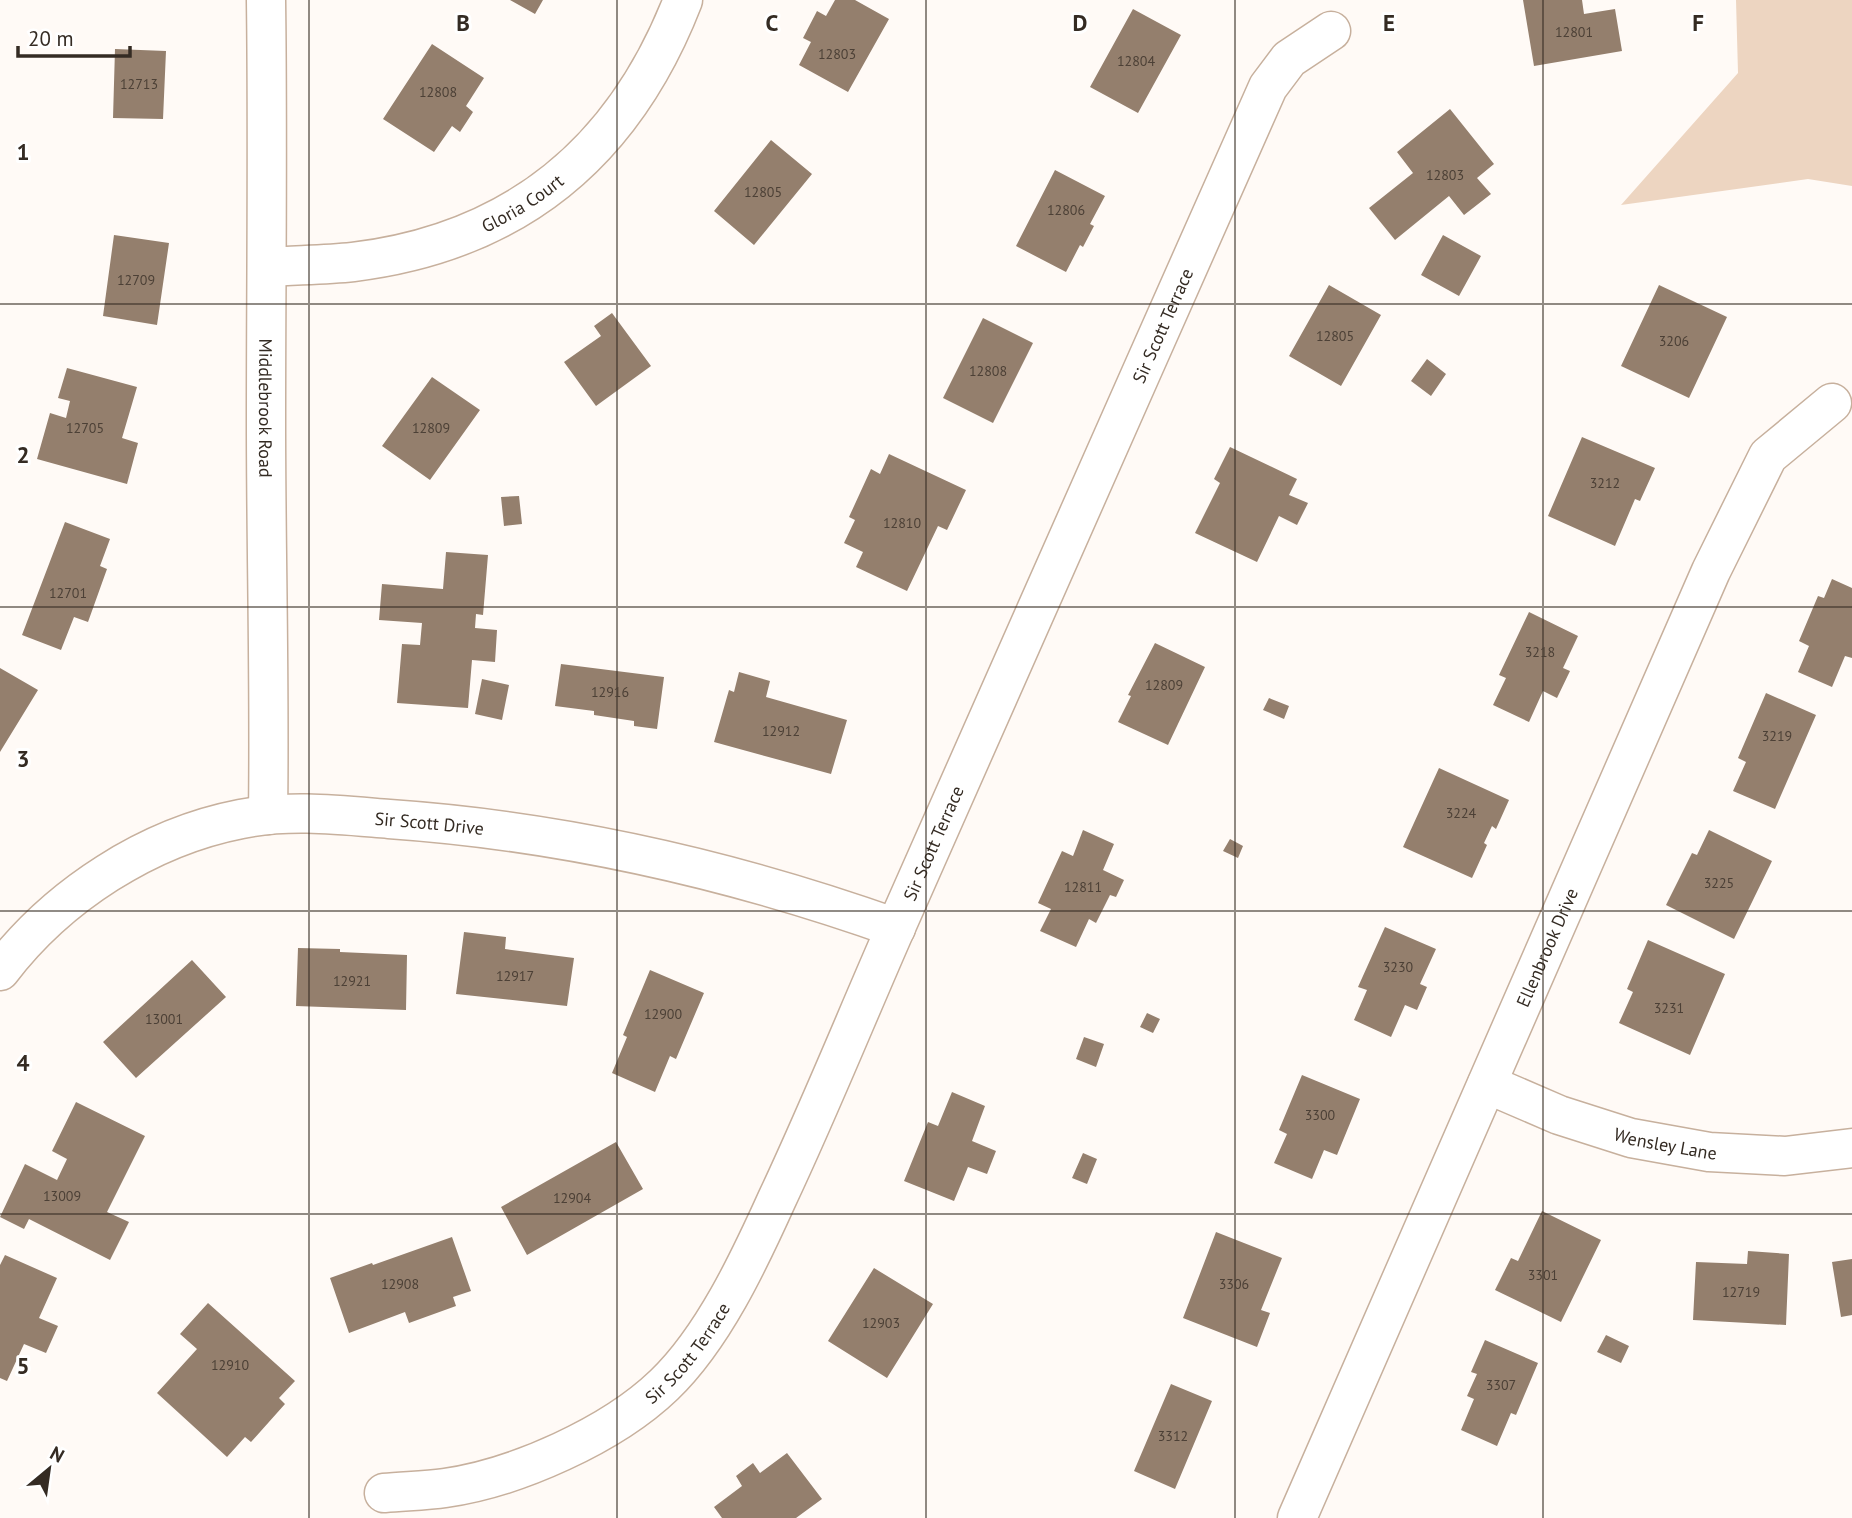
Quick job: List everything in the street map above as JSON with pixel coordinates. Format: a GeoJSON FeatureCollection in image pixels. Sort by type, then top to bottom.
{"type":"FeatureCollection","features":[{"type":"Feature","properties":{"kind":"street","name":"Middlebrook Road"},"geometry":{"type":"LineString","coordinates":[[266,0],[266,424],[270,676],[268,815]]}},
{"type":"Feature","properties":{"kind":"street","name":"Gloria Court"},"geometry":{"type":"LineString","coordinates":[[268,267],[353,262],[409,251],[463,235],[518,209],[565,175],[606,135],[640,89],[671,32],[683,0]]}},
{"type":"Feature","properties":{"kind":"street","name":"Sir Scott Terrace"},"geometry":{"type":"LineString","coordinates":[[384,1493],[446,1488],[507,1473],[576,1444],[623,1417],[664,1385],[699,1345],[750,1259],[792,1169],[1268,87],[1289,59],[1331,31]]}},
{"type":"Feature","properties":{"kind":"street","name":"Ellenbrook Drive"},"geometry":{"type":"LineString","coordinates":[[1297,1518],[1711,571],[1768,456],[1832,403]]}},
{"type":"Feature","properties":{"kind":"street","name":"Sir Scott Drive"},"geometry":{"type":"LineString","coordinates":[[0,971],[42,924],[106,873],[156,845],[198,829],[268,815],[310,813],[438,822],[602,847],[722,873],[817,900],[896,928]]}},
{"type":"Feature","properties":{"kind":"street","name":"Wensley Lane"},"geometry":{"type":"LineString","coordinates":[[1487,1084],[1559,1115],[1631,1138],[1696,1150],[1785,1156],[1852,1148]]}},
{"type":"Feature","properties":{"kind":"shaded area"},"geometry":{"type":"Polygon","coordinates":[[[1736,0],[1852,0],[1852,186],[1808,179],[1621,205],[1738,73],[1736,0]]]}},
{"type":"Feature","properties":{"kind":"building"},"geometry":{"type":"Polygon","coordinates":[[[510,0],[543,0],[535,14],[510,0]]]}},
{"type":"Feature","properties":{"kind":"building"},"geometry":{"type":"Polygon","coordinates":[[[835,0],[855,0],[889,19],[848,92],[799,65],[811,42],[803,38],[817,11],[826,16],[835,0]]]}},
{"type":"Feature","properties":{"kind":"building"},"geometry":{"type":"Polygon","coordinates":[[[1523,0],[1582,0],[1584,14],[1615,9],[1622,51],[1534,66],[1523,0]]]}},
{"type":"Feature","properties":{"kind":"building"},"geometry":{"type":"Polygon","coordinates":[[[1133,9],[1181,35],[1138,113],[1090,87],[1133,9]]]}},
{"type":"Feature","properties":{"kind":"building"},"geometry":{"type":"Polygon","coordinates":[[[432,44],[484,78],[466,106],[473,112],[460,132],[452,126],[434,152],[383,119],[432,44]]]}},
{"type":"Feature","properties":{"kind":"building"},"geometry":{"type":"Polygon","coordinates":[[[115,49],[166,51],[163,119],[113,118],[115,49]]]}},
{"type":"Feature","properties":{"kind":"building"},"geometry":{"type":"Polygon","coordinates":[[[1450,109],[1494,164],[1477,178],[1491,194],[1464,215],[1449,196],[1395,240],[1369,208],[1413,173],[1397,152],[1450,109]]]}},
{"type":"Feature","properties":{"kind":"building"},"geometry":{"type":"Polygon","coordinates":[[[771,140],[812,174],[754,245],[714,211],[771,140]]]}},
{"type":"Feature","properties":{"kind":"building"},"geometry":{"type":"Polygon","coordinates":[[[1055,170],[1105,196],[1090,224],[1094,226],[1066,272],[1016,246],[1055,170]]]}},
{"type":"Feature","properties":{"kind":"building"},"geometry":{"type":"Polygon","coordinates":[[[114,235],[169,243],[157,325],[103,316],[114,235]]]}},
{"type":"Feature","properties":{"kind":"building"},"geometry":{"type":"Polygon","coordinates":[[[1443,235],[1481,256],[1459,296],[1421,275],[1443,235]]]}},
{"type":"Feature","properties":{"kind":"building"},"geometry":{"type":"Polygon","coordinates":[[[1329,285],[1381,315],[1341,386],[1289,356],[1329,285]]]}},
{"type":"Feature","properties":{"kind":"building"},"geometry":{"type":"Polygon","coordinates":[[[1659,285],[1727,317],[1689,398],[1621,366],[1659,285]]]}},
{"type":"Feature","properties":{"kind":"building"},"geometry":{"type":"Polygon","coordinates":[[[612,313],[651,366],[596,406],[564,362],[601,336],[594,326],[612,313]]]}},
{"type":"Feature","properties":{"kind":"building"},"geometry":{"type":"Polygon","coordinates":[[[983,318],[1033,343],[993,423],[943,398],[983,318]]]}},
{"type":"Feature","properties":{"kind":"building"},"geometry":{"type":"Polygon","coordinates":[[[1427,359],[1446,374],[1431,396],[1411,381],[1427,359]]]}},
{"type":"Feature","properties":{"kind":"building"},"geometry":{"type":"Polygon","coordinates":[[[67,368],[137,387],[122,438],[138,443],[127,484],[37,459],[50,413],[66,418],[70,401],[58,398],[67,368]]]}},
{"type":"Feature","properties":{"kind":"building"},"geometry":{"type":"Polygon","coordinates":[[[432,377],[480,410],[430,480],[382,446],[432,377]]]}},
{"type":"Feature","properties":{"kind":"building"},"geometry":{"type":"Polygon","coordinates":[[[1582,437],[1655,468],[1640,501],[1635,499],[1615,546],[1548,516],[1582,437]]]}},
{"type":"Feature","properties":{"kind":"building"},"geometry":{"type":"Polygon","coordinates":[[[1230,447],[1297,479],[1289,495],[1308,503],[1297,525],[1279,516],[1257,562],[1195,533],[1220,483],[1214,479],[1230,447]]]}},
{"type":"Feature","properties":{"kind":"building"},"geometry":{"type":"Polygon","coordinates":[[[889,454],[966,490],[947,530],[938,526],[907,591],[856,567],[863,552],[844,543],[855,520],[849,517],[871,469],[880,474],[889,454]]]}},
{"type":"Feature","properties":{"kind":"building"},"geometry":{"type":"Polygon","coordinates":[[[519,496],[522,524],[504,526],[501,497],[519,496]]]}},
{"type":"Feature","properties":{"kind":"building"},"geometry":{"type":"Polygon","coordinates":[[[65,522],[110,539],[100,566],[107,569],[88,622],[74,617],[61,650],[22,635],[65,522]]]}},
{"type":"Feature","properties":{"kind":"building"},"geometry":{"type":"Polygon","coordinates":[[[446,552],[488,555],[483,615],[476,614],[475,628],[497,630],[495,662],[472,660],[468,708],[397,703],[402,644],[420,645],[422,623],[379,620],[382,584],[443,589],[446,552]]]}},
{"type":"Feature","properties":{"kind":"building"},"geometry":{"type":"Polygon","coordinates":[[[1832,579],[1852,588],[1852,658],[1845,656],[1832,687],[1798,672],[1809,646],[1799,641],[1818,596],[1824,598],[1832,579]]]}},
{"type":"Feature","properties":{"kind":"building"},"geometry":{"type":"Polygon","coordinates":[[[1529,612],[1578,636],[1563,668],[1570,671],[1557,698],[1543,691],[1529,722],[1493,705],[1506,678],[1499,675],[1529,612]]]}},
{"type":"Feature","properties":{"kind":"building"},"geometry":{"type":"Polygon","coordinates":[[[1155,643],[1205,667],[1168,745],[1118,722],[1131,696],[1128,695],[1155,643]]]}},
{"type":"Feature","properties":{"kind":"building"},"geometry":{"type":"Polygon","coordinates":[[[561,664],[664,677],[657,729],[634,726],[634,721],[594,715],[594,711],[555,706],[561,664]]]}},
{"type":"Feature","properties":{"kind":"building"},"geometry":{"type":"Polygon","coordinates":[[[0,668],[38,690],[0,752],[0,668]]]}},
{"type":"Feature","properties":{"kind":"building"},"geometry":{"type":"Polygon","coordinates":[[[739,672],[770,681],[766,697],[847,720],[831,774],[714,742],[729,690],[734,692],[739,672]]]}},
{"type":"Feature","properties":{"kind":"building"},"geometry":{"type":"Polygon","coordinates":[[[482,679],[509,685],[502,720],[475,714],[482,679]]]}},
{"type":"Feature","properties":{"kind":"building"},"geometry":{"type":"Polygon","coordinates":[[[1766,693],[1816,715],[1775,809],[1733,791],[1746,762],[1738,758],[1766,693]]]}},
{"type":"Feature","properties":{"kind":"building"},"geometry":{"type":"Polygon","coordinates":[[[1269,698],[1289,706],[1284,719],[1263,710],[1269,698]]]}},
{"type":"Feature","properties":{"kind":"building"},"geometry":{"type":"Polygon","coordinates":[[[1439,768],[1509,800],[1496,829],[1492,826],[1484,843],[1487,845],[1472,878],[1403,847],[1439,768]]]}},
{"type":"Feature","properties":{"kind":"building"},"geometry":{"type":"Polygon","coordinates":[[[1083,830],[1114,844],[1103,870],[1124,880],[1116,897],[1110,895],[1096,923],[1089,919],[1076,947],[1040,931],[1051,909],[1038,903],[1062,851],[1073,856],[1083,830]]]}},
{"type":"Feature","properties":{"kind":"building"},"geometry":{"type":"Polygon","coordinates":[[[1709,830],[1772,861],[1734,939],[1666,905],[1692,853],[1697,855],[1709,830]]]}},
{"type":"Feature","properties":{"kind":"building"},"geometry":{"type":"Polygon","coordinates":[[[1230,839],[1243,846],[1238,858],[1223,851],[1230,839]]]}},
{"type":"Feature","properties":{"kind":"building"},"geometry":{"type":"Polygon","coordinates":[[[1385,927],[1436,949],[1420,984],[1427,987],[1417,1010],[1405,1005],[1391,1037],[1354,1020],[1367,990],[1358,987],[1385,927]]]}},
{"type":"Feature","properties":{"kind":"building"},"geometry":{"type":"Polygon","coordinates":[[[464,932],[506,937],[505,949],[574,958],[567,1006],[456,994],[464,932]]]}},
{"type":"Feature","properties":{"kind":"building"},"geometry":{"type":"Polygon","coordinates":[[[1648,940],[1725,974],[1690,1055],[1619,1023],[1633,992],[1627,989],[1648,940]]]}},
{"type":"Feature","properties":{"kind":"building"},"geometry":{"type":"Polygon","coordinates":[[[298,948],[407,955],[406,1010],[296,1006],[298,948]]]}},
{"type":"Feature","properties":{"kind":"building"},"geometry":{"type":"Polygon","coordinates":[[[192,960],[226,997],[136,1078],[103,1042],[192,960]]]}},
{"type":"Feature","properties":{"kind":"building"},"geometry":{"type":"Polygon","coordinates":[[[650,970],[704,993],[676,1059],[670,1056],[655,1092],[612,1073],[627,1037],[623,1035],[650,970]]]}},
{"type":"Feature","properties":{"kind":"building"},"geometry":{"type":"Polygon","coordinates":[[[1147,1013],[1160,1019],[1153,1033],[1140,1027],[1147,1013]]]}},
{"type":"Feature","properties":{"kind":"building"},"geometry":{"type":"Polygon","coordinates":[[[1084,1037],[1104,1044],[1096,1067],[1076,1059],[1084,1037]]]}},
{"type":"Feature","properties":{"kind":"building"},"geometry":{"type":"Polygon","coordinates":[[[1302,1075],[1360,1099],[1337,1155],[1324,1150],[1312,1179],[1274,1163],[1287,1134],[1279,1130],[1302,1075]]]}},
{"type":"Feature","properties":{"kind":"building"},"geometry":{"type":"Polygon","coordinates":[[[952,1092],[985,1106],[972,1141],[996,1151],[987,1174],[968,1167],[954,1201],[904,1181],[928,1122],[938,1126],[952,1092]]]}},
{"type":"Feature","properties":{"kind":"building"},"geometry":{"type":"Polygon","coordinates":[[[76,1102],[145,1136],[107,1212],[129,1222],[110,1260],[29,1219],[24,1229],[0,1217],[25,1164],[57,1180],[67,1159],[52,1151],[76,1102]]]}},
{"type":"Feature","properties":{"kind":"building"},"geometry":{"type":"Polygon","coordinates":[[[616,1142],[643,1189],[527,1255],[501,1207],[616,1142]]]}},
{"type":"Feature","properties":{"kind":"building"},"geometry":{"type":"Polygon","coordinates":[[[1083,1153],[1097,1159],[1087,1184],[1072,1178],[1083,1153]]]}},
{"type":"Feature","properties":{"kind":"building"},"geometry":{"type":"Polygon","coordinates":[[[1542,1211],[1601,1240],[1561,1322],[1495,1290],[1511,1258],[1518,1261],[1542,1211]]]}},
{"type":"Feature","properties":{"kind":"building"},"geometry":{"type":"Polygon","coordinates":[[[1216,1232],[1282,1258],[1261,1310],[1270,1313],[1257,1347],[1183,1318],[1216,1232]]]}},
{"type":"Feature","properties":{"kind":"building"},"geometry":{"type":"Polygon","coordinates":[[[452,1237],[471,1291],[453,1297],[456,1306],[409,1323],[405,1312],[349,1333],[330,1278],[452,1237]]]}},
{"type":"Feature","properties":{"kind":"building"},"geometry":{"type":"Polygon","coordinates":[[[1748,1251],[1789,1254],[1786,1325],[1693,1320],[1696,1262],[1747,1264],[1748,1251]]]}},
{"type":"Feature","properties":{"kind":"building"},"geometry":{"type":"Polygon","coordinates":[[[5,1255],[57,1278],[39,1318],[58,1326],[46,1353],[24,1344],[7,1381],[0,1378],[0,1265],[5,1255]]]}},
{"type":"Feature","properties":{"kind":"building"},"geometry":{"type":"Polygon","coordinates":[[[1852,1259],[1852,1315],[1841,1317],[1832,1262],[1852,1259]]]}},
{"type":"Feature","properties":{"kind":"building"},"geometry":{"type":"Polygon","coordinates":[[[874,1268],[933,1304],[887,1378],[828,1341],[874,1268]]]}},
{"type":"Feature","properties":{"kind":"building"},"geometry":{"type":"Polygon","coordinates":[[[208,1303],[295,1381],[279,1398],[285,1404],[251,1442],[245,1437],[227,1457],[157,1393],[197,1349],[180,1334],[208,1303]]]}},
{"type":"Feature","properties":{"kind":"building"},"geometry":{"type":"Polygon","coordinates":[[[1606,1335],[1629,1346],[1621,1363],[1597,1352],[1606,1335]]]}},
{"type":"Feature","properties":{"kind":"building"},"geometry":{"type":"Polygon","coordinates":[[[1485,1340],[1538,1363],[1516,1415],[1511,1413],[1497,1446],[1461,1430],[1474,1399],[1467,1396],[1477,1374],[1471,1372],[1485,1340]]]}},
{"type":"Feature","properties":{"kind":"building"},"geometry":{"type":"Polygon","coordinates":[[[1171,1384],[1212,1401],[1175,1489],[1134,1471],[1171,1384]]]}},
{"type":"Feature","properties":{"kind":"building"},"geometry":{"type":"Polygon","coordinates":[[[787,1453],[822,1499],[796,1518],[722,1518],[714,1507],[742,1486],[736,1476],[753,1463],[760,1473],[787,1453]]]}}]}
